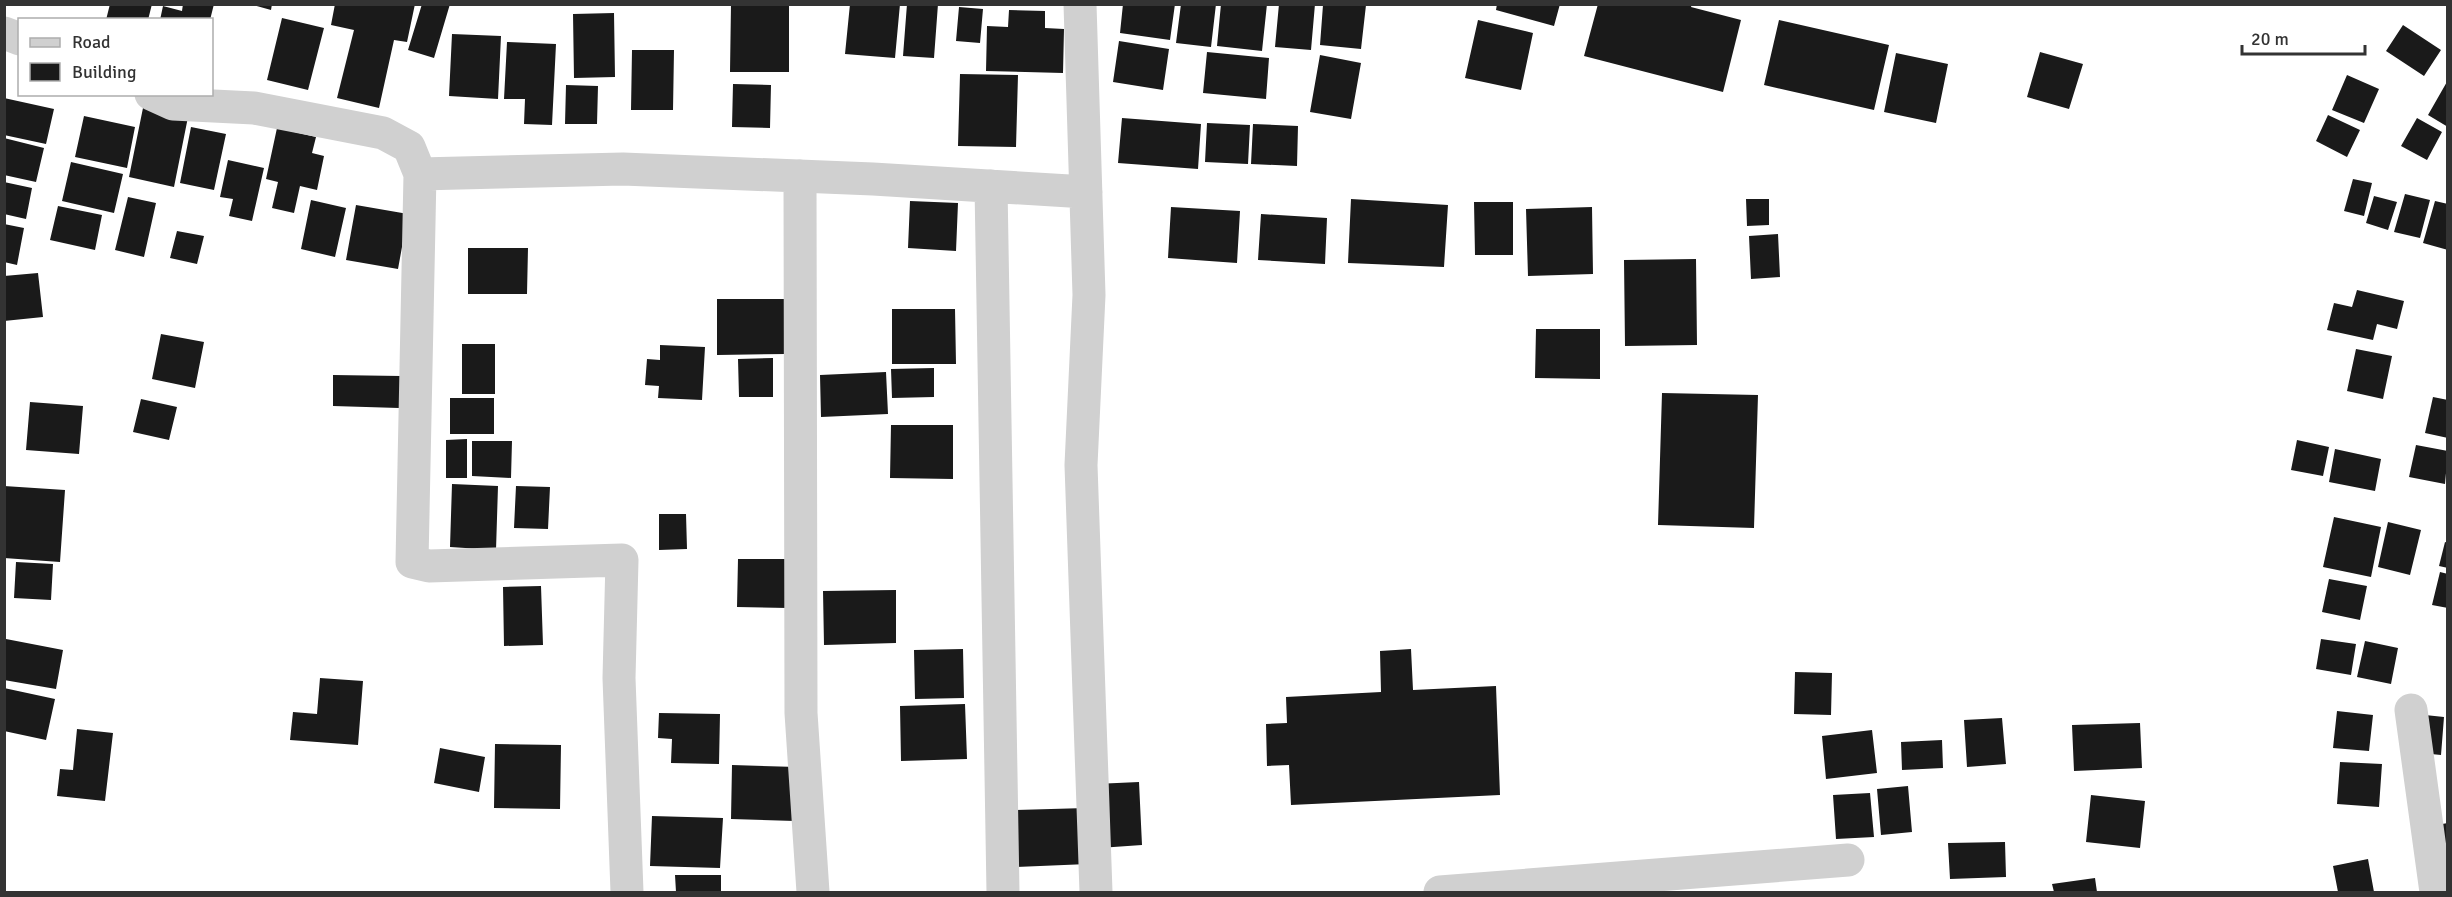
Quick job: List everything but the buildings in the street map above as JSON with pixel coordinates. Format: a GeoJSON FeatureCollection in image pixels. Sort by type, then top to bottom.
{"type":"FeatureCollection","features":[{"type":"Feature","properties":{"kind":"street"},"geometry":{"type":"LineString","coordinates":[[1080,4],[1089,295],[1081,465],[1096,892]]}},
{"type":"Feature","properties":{"kind":"street"},"geometry":{"type":"LineString","coordinates":[[155,96],[173,104],[254,108],[383,133],[410,147],[420,174],[412,562],[429,566],[622,560],[619,678],[627,892]]}},
{"type":"Feature","properties":{"kind":"street"},"geometry":{"type":"LineString","coordinates":[[420,174],[623,169],[1086,192]]}},
{"type":"Feature","properties":{"kind":"street"},"geometry":{"type":"LineString","coordinates":[[800,176],[801,712],[813,892]]}},
{"type":"Feature","properties":{"kind":"street"},"geometry":{"type":"LineString","coordinates":[[990,186],[1003,892]]}},
{"type":"Feature","properties":{"kind":"street"},"geometry":{"type":"LineString","coordinates":[[2411,710],[2436,892]]}},
{"type":"Feature","properties":{"kind":"street"},"geometry":{"type":"LineString","coordinates":[[1440,892],[1848,861]]}}]}
